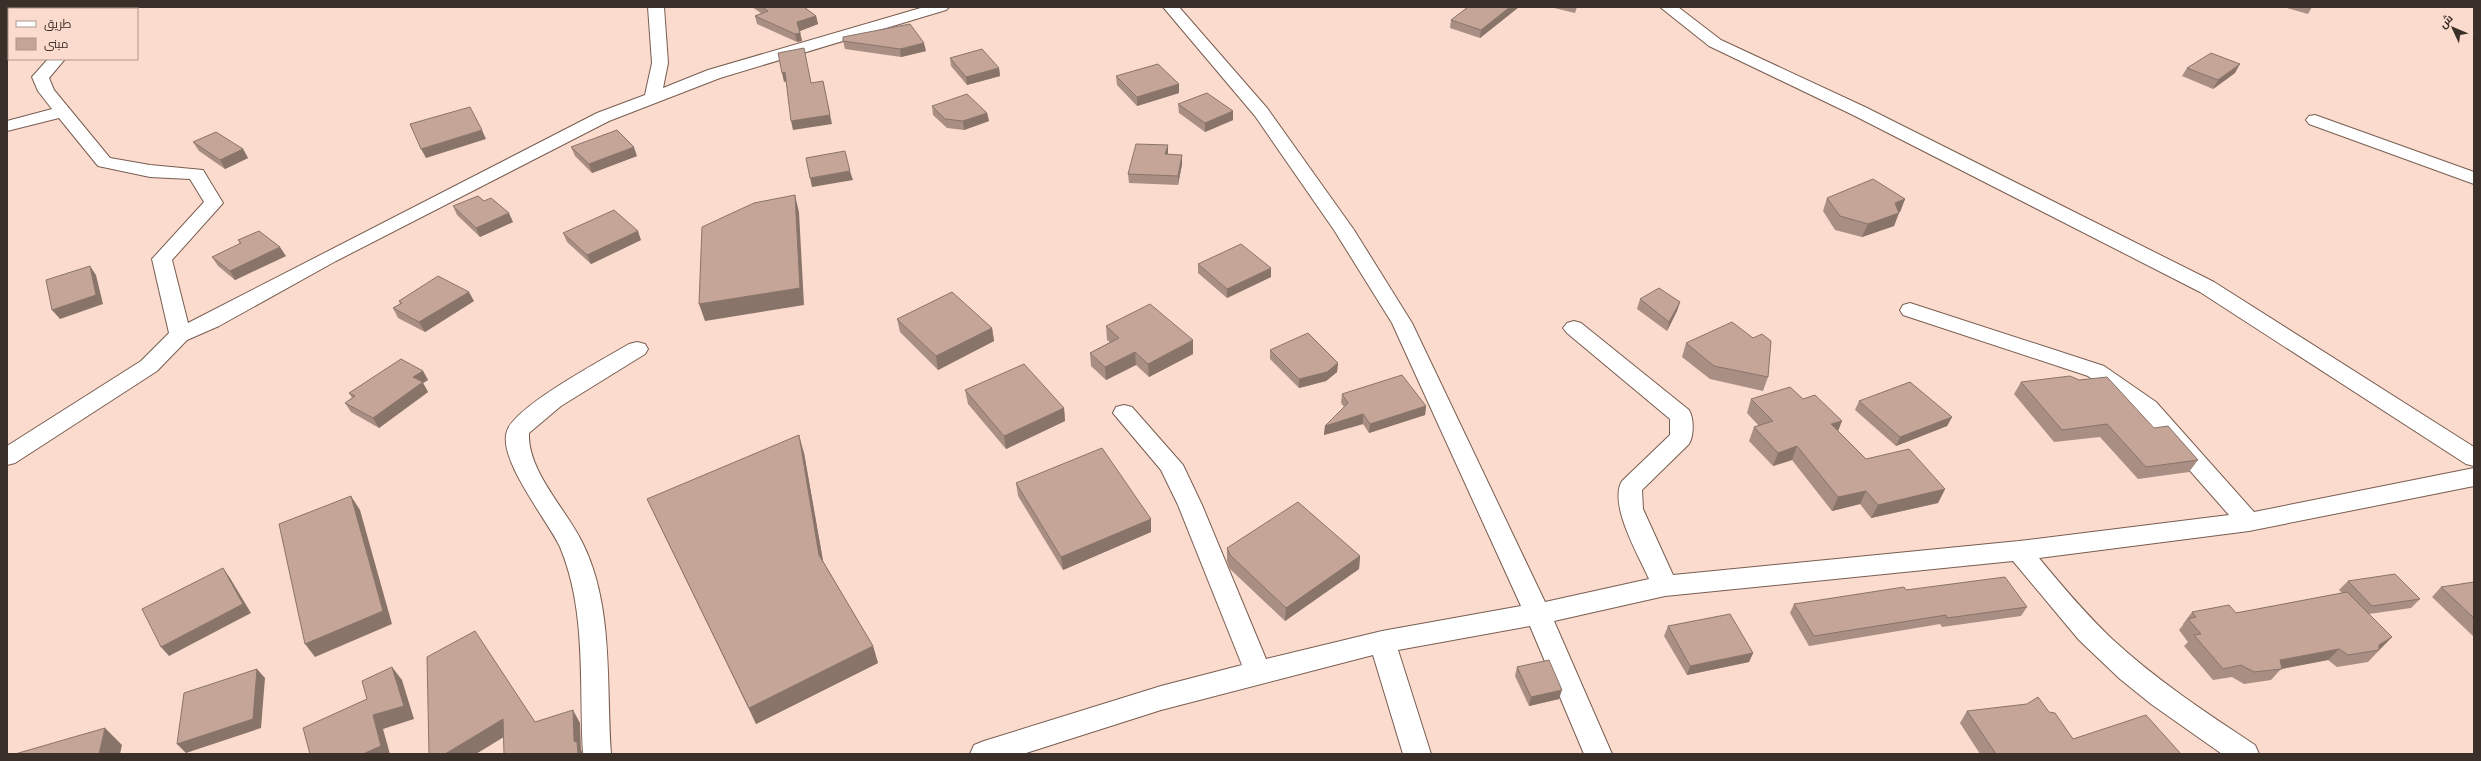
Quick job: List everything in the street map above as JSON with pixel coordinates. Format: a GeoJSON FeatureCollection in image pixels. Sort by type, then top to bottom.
{"type":"FeatureCollection","features":[{"type":"Feature","properties":{"kind":"street"},"geometry":{"type":"LineString","coordinates":[[653,96],[660,63],[656,7]]}},
{"type":"Feature","properties":{"kind":"street"},"geometry":{"type":"LineString","coordinates":[[7,457],[149,366],[180,335],[212,321],[562,136],[653,96],[714,74],[942,7]]}},
{"type":"Feature","properties":{"kind":"street"},"geometry":{"type":"LineString","coordinates":[[1171,7],[1261,112],[1344,230],[1402,323],[1538,614],[1598,754]]}},
{"type":"Feature","properties":{"kind":"street"},"geometry":{"type":"LineString","coordinates":[[1668,7],[1715,43],[1859,111],[2207,287],[2474,458]]}},
{"type":"Feature","properties":{"kind":"street"},"geometry":{"type":"LineString","coordinates":[[56,60],[40,76],[46,91],[64,111],[104,162],[150,171],[196,174],[214,203],[162,259],[180,335]]}},
{"type":"Feature","properties":{"kind":"street"},"geometry":{"type":"LineString","coordinates":[[7,126],[64,111]]}},
{"type":"Feature","properties":{"kind":"street"},"geometry":{"type":"LineString","coordinates":[[2315,120],[2474,178]]}},
{"type":"Feature","properties":{"kind":"street"},"geometry":{"type":"LineString","coordinates":[[1910,310],[2096,371],[2148,408],[2249,522]]}},
{"type":"Feature","properties":{"kind":"street"},"geometry":{"type":"LineString","coordinates":[[1574,328],[1681,416],[1681,438],[1630,487],[1631,509],[1665,586]]}},
{"type":"Feature","properties":{"kind":"street"},"geometry":{"type":"LineString","coordinates":[[597,754],[593,715],[591,642],[586,590],[572,546],[528,471],[516,444],[518,430],[541,410],[637,349]]}},
{"type":"Feature","properties":{"kind":"street"},"geometry":{"type":"LineString","coordinates":[[1124,413],[1170,465],[1190,505],[1258,672]]}},
{"type":"Feature","properties":{"kind":"street"},"geometry":{"type":"LineString","coordinates":[[984,754],[1162,698],[1258,672],[1382,642],[1538,614],[1665,586],[2019,551],[2249,522],[2474,477]]}},
{"type":"Feature","properties":{"kind":"street"},"geometry":{"type":"LineString","coordinates":[[2019,551],[2061,602],[2114,657],[2181,711],[2245,754]]}},
{"type":"Feature","properties":{"kind":"street"},"geometry":{"type":"LineString","coordinates":[[1382,642],[1417,754]]}},
{"type":"Feature","properties":{"kind":"building"},"geometry":{"type":"Polygon","coordinates":[[[762,7],[804,7],[816,16],[797,22],[800,33],[795,34],[755,16],[768,11],[762,7]]]}},
{"type":"Feature","properties":{"kind":"building"},"geometry":{"type":"Polygon","coordinates":[[[1468,7],[1510,7],[1481,30],[1451,20],[1468,7]]]}},
{"type":"Feature","properties":{"kind":"building"},"geometry":{"type":"Polygon","coordinates":[[[910,24],[924,43],[900,49],[843,41],[843,37],[910,24]]]}},
{"type":"Feature","properties":{"kind":"building"},"geometry":{"type":"Polygon","coordinates":[[[804,48],[811,83],[823,81],[830,115],[791,121],[785,72],[782,73],[778,53],[804,48]]]}},
{"type":"Feature","properties":{"kind":"building"},"geometry":{"type":"Polygon","coordinates":[[[982,49],[999,68],[966,77],[950,58],[982,49]]]}},
{"type":"Feature","properties":{"kind":"building"},"geometry":{"type":"Polygon","coordinates":[[[2211,53],[2240,64],[2218,80],[2187,68],[2211,53]]]}},
{"type":"Feature","properties":{"kind":"building"},"geometry":{"type":"Polygon","coordinates":[[[1158,64],[1179,84],[1137,97],[1116,76],[1158,64]]]}},
{"type":"Feature","properties":{"kind":"building"},"geometry":{"type":"Polygon","coordinates":[[[1207,93],[1233,111],[1205,123],[1178,104],[1207,93]]]}},
{"type":"Feature","properties":{"kind":"building"},"geometry":{"type":"Polygon","coordinates":[[[967,94],[987,113],[963,121],[945,119],[932,106],[967,94]]]}},
{"type":"Feature","properties":{"kind":"building"},"geometry":{"type":"Polygon","coordinates":[[[470,107],[482,130],[421,149],[410,124],[470,107]]]}},
{"type":"Feature","properties":{"kind":"building"},"geometry":{"type":"Polygon","coordinates":[[[617,130],[634,147],[589,164],[571,147],[617,130]]]}},
{"type":"Feature","properties":{"kind":"building"},"geometry":{"type":"Polygon","coordinates":[[[216,132],[243,149],[220,160],[193,142],[216,132]]]}},
{"type":"Feature","properties":{"kind":"building"},"geometry":{"type":"Polygon","coordinates":[[[1136,144],[1168,145],[1165,154],[1182,155],[1178,176],[1128,174],[1136,144]]]}},
{"type":"Feature","properties":{"kind":"building"},"geometry":{"type":"Polygon","coordinates":[[[845,151],[850,171],[810,178],[806,158],[845,151]]]}},
{"type":"Feature","properties":{"kind":"building"},"geometry":{"type":"Polygon","coordinates":[[[1873,179],[1905,199],[1895,203],[1899,213],[1868,224],[1840,216],[1827,198],[1873,179]]]}},
{"type":"Feature","properties":{"kind":"building"},"geometry":{"type":"Polygon","coordinates":[[[795,195],[800,288],[699,304],[702,227],[754,203],[795,195]]]}},
{"type":"Feature","properties":{"kind":"building"},"geometry":{"type":"Polygon","coordinates":[[[478,196],[484,201],[491,198],[509,213],[476,228],[453,206],[478,196]]]}},
{"type":"Feature","properties":{"kind":"building"},"geometry":{"type":"Polygon","coordinates":[[[614,210],[638,231],[587,255],[563,233],[614,210]]]}},
{"type":"Feature","properties":{"kind":"building"},"geometry":{"type":"Polygon","coordinates":[[[259,231],[280,247],[230,271],[212,257],[241,243],[238,240],[259,231]]]}},
{"type":"Feature","properties":{"kind":"building"},"geometry":{"type":"Polygon","coordinates":[[[1241,244],[1271,268],[1227,289],[1198,264],[1241,244]]]}},
{"type":"Feature","properties":{"kind":"building"},"geometry":{"type":"Polygon","coordinates":[[[90,266],[96,295],[52,310],[46,280],[90,266]]]}},
{"type":"Feature","properties":{"kind":"building"},"geometry":{"type":"Polygon","coordinates":[[[438,276],[469,292],[419,322],[393,308],[402,303],[399,301],[438,276]]]}},
{"type":"Feature","properties":{"kind":"building"},"geometry":{"type":"Polygon","coordinates":[[[1659,288],[1680,302],[1669,322],[1640,299],[1659,288]]]}},
{"type":"Feature","properties":{"kind":"building"},"geometry":{"type":"Polygon","coordinates":[[[952,292],[992,328],[936,356],[897,319],[952,292]]]}},
{"type":"Feature","properties":{"kind":"building"},"geometry":{"type":"Polygon","coordinates":[[[1150,304],[1193,340],[1148,364],[1135,352],[1105,367],[1090,353],[1119,338],[1106,326],[1150,304]]]}},
{"type":"Feature","properties":{"kind":"building"},"geometry":{"type":"Polygon","coordinates":[[[1732,322],[1753,338],[1762,334],[1771,341],[1768,377],[1714,366],[1686,343],[1732,322]]]}},
{"type":"Feature","properties":{"kind":"building"},"geometry":{"type":"Polygon","coordinates":[[[1308,333],[1338,363],[1327,372],[1299,379],[1270,350],[1308,333]]]}},
{"type":"Feature","properties":{"kind":"building"},"geometry":{"type":"Polygon","coordinates":[[[401,359],[423,371],[413,377],[423,382],[373,418],[345,403],[355,396],[349,393],[401,359]]]}},
{"type":"Feature","properties":{"kind":"building"},"geometry":{"type":"Polygon","coordinates":[[[1024,364],[1064,408],[1004,436],[965,390],[1024,364]]]}},
{"type":"Feature","properties":{"kind":"building"},"geometry":{"type":"Polygon","coordinates":[[[1402,375],[1426,406],[1370,424],[1363,414],[1325,426],[1348,403],[1342,394],[1402,375]]]}},
{"type":"Feature","properties":{"kind":"building"},"geometry":{"type":"Polygon","coordinates":[[[2070,376],[2079,380],[2107,377],[2154,428],[2168,426],[2198,460],[2146,467],[2107,424],[2062,430],[2021,382],[2070,376]]]}},
{"type":"Feature","properties":{"kind":"building"},"geometry":{"type":"Polygon","coordinates":[[[1910,382],[1952,417],[1900,437],[1859,401],[1910,382]]]}},
{"type":"Feature","properties":{"kind":"building"},"geometry":{"type":"Polygon","coordinates":[[[1790,387],[1803,399],[1815,395],[1842,421],[1831,424],[1866,459],[1909,449],[1945,489],[1878,505],[1866,491],[1838,497],[1797,446],[1778,453],[1754,427],[1773,421],[1751,399],[1790,387]]]}},
{"type":"Feature","properties":{"kind":"building"},"geometry":{"type":"Polygon","coordinates":[[[799,435],[819,555],[873,646],[749,708],[647,499],[799,435]]]}},
{"type":"Feature","properties":{"kind":"building"},"geometry":{"type":"Polygon","coordinates":[[[1102,448],[1151,519],[1061,557],[1016,483],[1102,448]]]}},
{"type":"Feature","properties":{"kind":"building"},"geometry":{"type":"Polygon","coordinates":[[[351,496],[383,611],[305,644],[279,524],[351,496]]]}},
{"type":"Feature","properties":{"kind":"building"},"geometry":{"type":"Polygon","coordinates":[[[1298,502],[1360,556],[1286,608],[1230,555],[1227,548],[1298,502]]]}},
{"type":"Feature","properties":{"kind":"building"},"geometry":{"type":"Polygon","coordinates":[[[223,568],[243,604],[161,647],[142,609],[223,568]]]}},
{"type":"Feature","properties":{"kind":"building"},"geometry":{"type":"Polygon","coordinates":[[[2395,574],[2420,599],[2372,606],[2348,581],[2395,574]]]}},
{"type":"Feature","properties":{"kind":"building"},"geometry":{"type":"Polygon","coordinates":[[[2005,577],[2027,607],[1947,618],[1946,615],[1814,636],[1794,604],[1904,587],[1906,590],[2005,577]]]}},
{"type":"Feature","properties":{"kind":"building"},"geometry":{"type":"Polygon","coordinates":[[[2474,582],[2474,618],[2441,587],[2474,582]]]}},
{"type":"Feature","properties":{"kind":"building"},"geometry":{"type":"Polygon","coordinates":[[[2347,592],[2392,637],[2379,645],[2379,650],[2348,655],[2339,649],[2280,660],[2282,669],[2254,672],[2241,665],[2223,669],[2194,635],[2201,634],[2188,619],[2196,617],[2192,612],[2229,605],[2236,613],[2347,592]]]}},
{"type":"Feature","properties":{"kind":"building"},"geometry":{"type":"Polygon","coordinates":[[[1730,614],[1753,653],[1690,666],[1668,626],[1730,614]]]}},
{"type":"Feature","properties":{"kind":"building"},"geometry":{"type":"Polygon","coordinates":[[[475,631],[535,722],[573,710],[574,741],[577,742],[578,754],[504,754],[503,719],[445,754],[429,754],[427,657],[475,631]]]}},
{"type":"Feature","properties":{"kind":"building"},"geometry":{"type":"Polygon","coordinates":[[[1549,660],[1562,690],[1531,697],[1517,667],[1549,660]]]}},
{"type":"Feature","properties":{"kind":"building"},"geometry":{"type":"Polygon","coordinates":[[[392,667],[404,706],[373,715],[381,746],[363,754],[310,754],[303,728],[367,699],[362,681],[392,667]]]}},
{"type":"Feature","properties":{"kind":"building"},"geometry":{"type":"Polygon","coordinates":[[[257,669],[253,719],[177,744],[184,693],[257,669]]]}},
{"type":"Feature","properties":{"kind":"building"},"geometry":{"type":"Polygon","coordinates":[[[2038,697],[2049,712],[2055,713],[2073,739],[2146,715],[2181,754],[1996,754],[1967,711],[2027,704],[2038,697]]]}},
{"type":"Feature","properties":{"kind":"building"},"geometry":{"type":"Polygon","coordinates":[[[105,728],[99,754],[15,754],[105,728]]]}}]}
